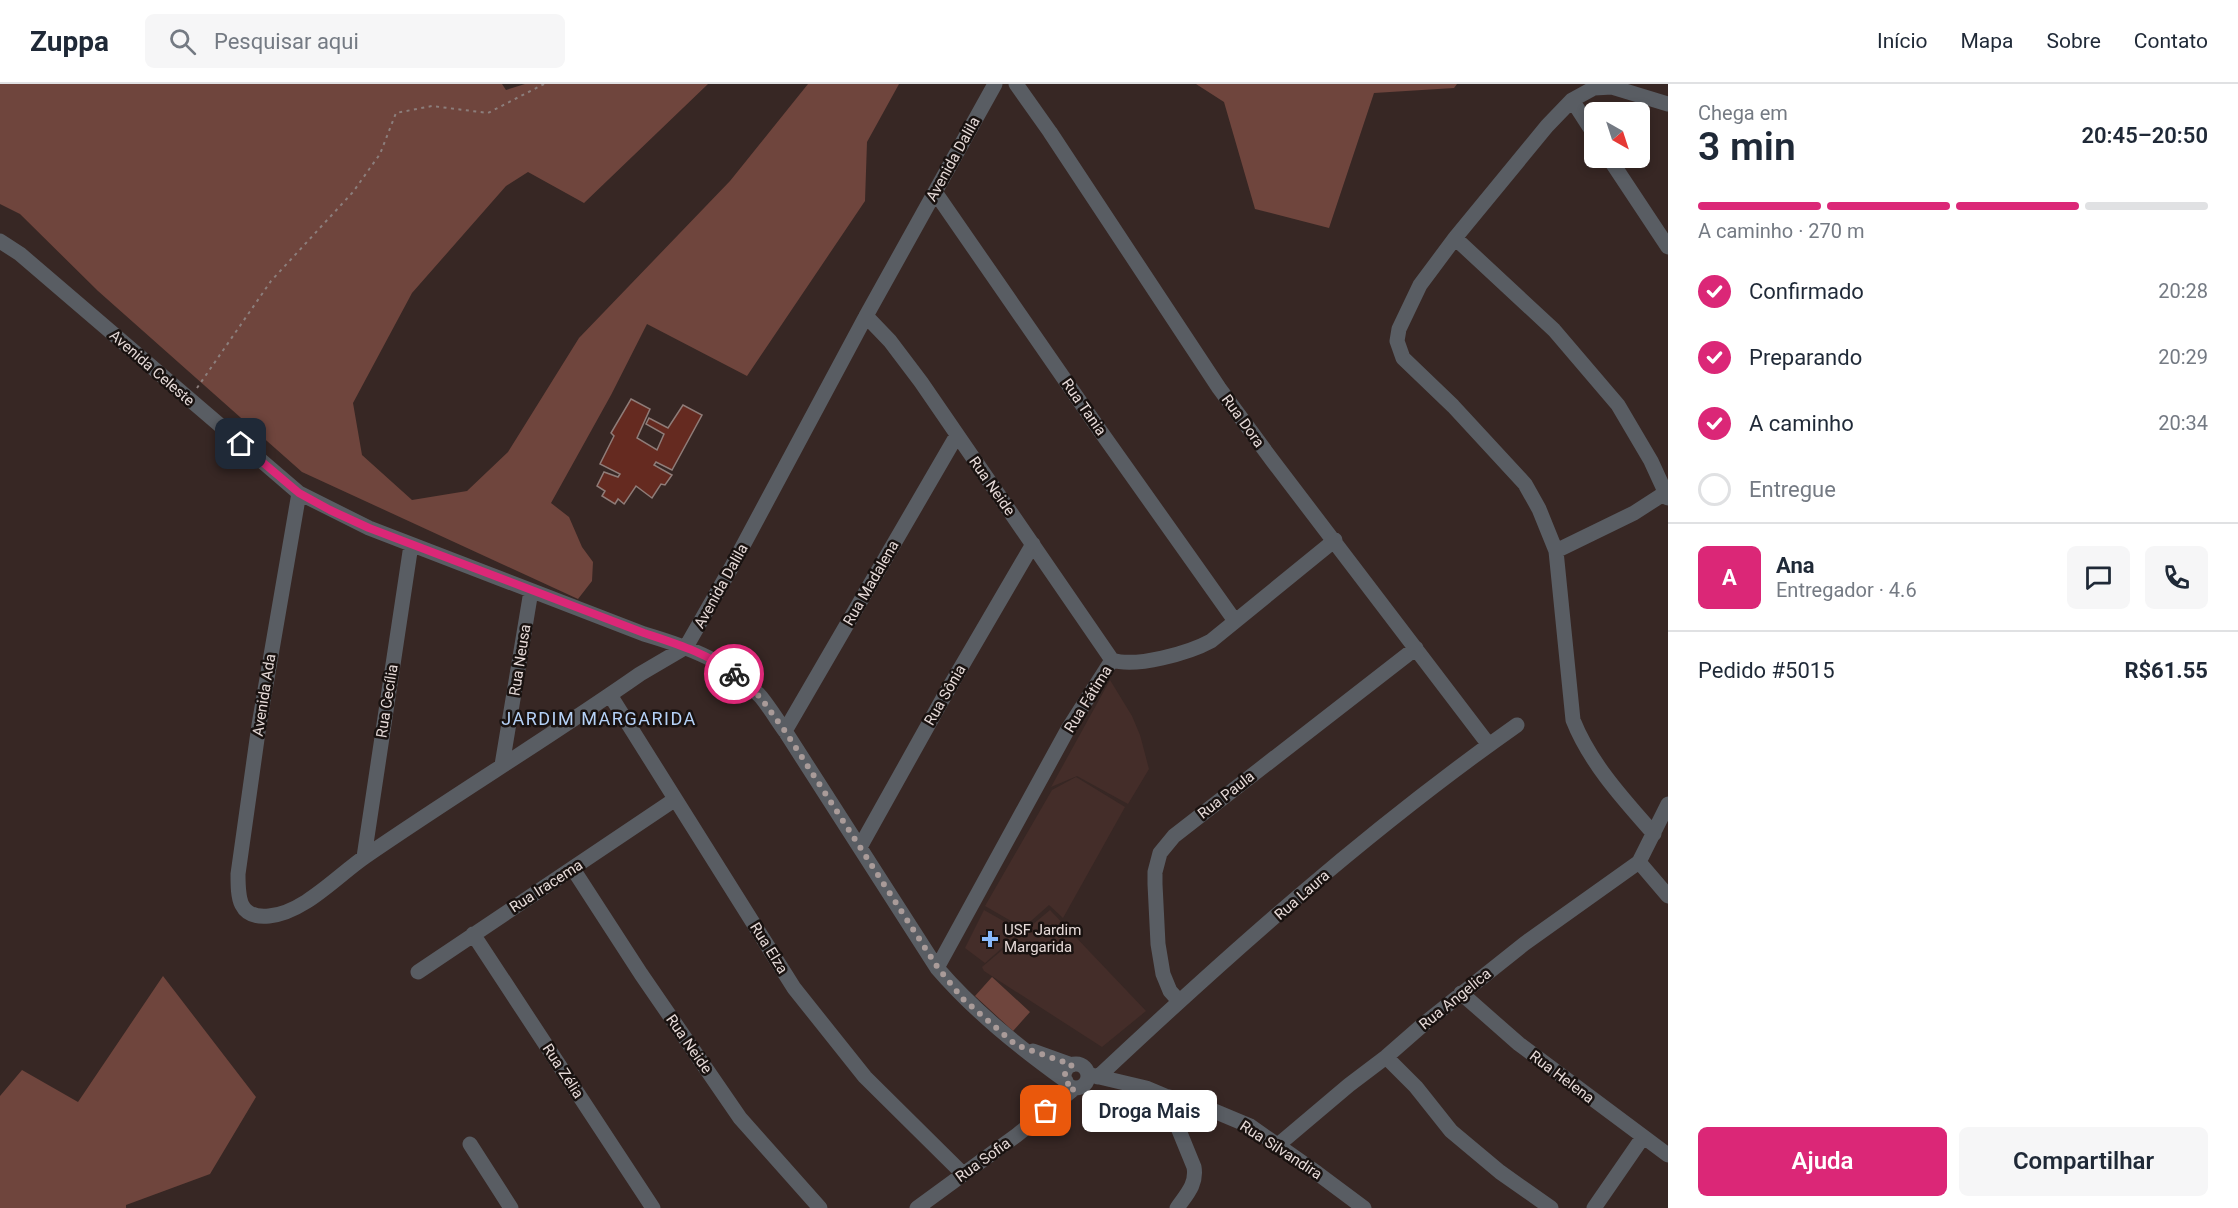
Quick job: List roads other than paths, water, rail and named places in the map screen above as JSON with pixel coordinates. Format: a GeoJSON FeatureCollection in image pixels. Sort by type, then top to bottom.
{"type":"FeatureCollection","features":[{"type":"Feature","properties":{"kind":"street","name":"Avenida Dalila"},"geometry":{"type":"LineString","coordinates":[[238,897],[242,906],[254,915],[269,916],[307,901],[364,857],[686,646],[731,568],[866,316],[995,84]]}},
{"type":"Feature","properties":{"kind":"street","name":"Rua Dora"},"geometry":{"type":"LineString","coordinates":[[1016,84],[1219,388],[1489,745]]}},
{"type":"Feature","properties":{"kind":"street"},"geometry":{"type":"LineString","coordinates":[[1654,834],[1630,807],[1584,746],[1573,720],[1556,551],[1539,509],[1525,484],[1453,406],[1403,358],[1398,348],[1398,328],[1420,285],[1455,238],[1547,126],[1572,100],[1594,88],[1612,87],[1668,104]]}},
{"type":"Feature","properties":{"kind":"street"},"geometry":{"type":"LineString","coordinates":[[1572,100],[1584,119]]}},
{"type":"Feature","properties":{"kind":"street"},"geometry":{"type":"LineString","coordinates":[[1617,168],[1668,247]]}},
{"type":"Feature","properties":{"kind":"street","name":"Rua Tania"},"geometry":{"type":"LineString","coordinates":[[935,192],[1235,621]]}},
{"type":"Feature","properties":{"kind":"street"},"geometry":{"type":"LineString","coordinates":[[1455,238],[1554,330],[1618,405],[1651,461],[1667,494],[1634,513],[1556,551]]}},
{"type":"Feature","properties":{"kind":"street","name":"Avenida Celeste"},"geometry":{"type":"LineString","coordinates":[[0,241],[44,274],[299,493],[369,528],[531,591],[686,646],[715,660],[739,677],[760,697],[785,731],[938,968],[963,999],[1016,1045],[1070,1084]]}},
{"type":"Feature","properties":{"kind":"street","name":"Rua Neide"},"geometry":{"type":"LineString","coordinates":[[866,316],[902,357],[1112,660]]}},
{"type":"Feature","properties":{"kind":"street","name":"Rua Madalena"},"geometry":{"type":"LineString","coordinates":[[785,731],[957,435]]}},
{"type":"Feature","properties":{"kind":"street","name":"Avenida Ada"},"geometry":{"type":"LineString","coordinates":[[238,897],[238,874],[259,725],[299,493]]}},
{"type":"Feature","properties":{"kind":"street","name":"Rua Fátima"},"geometry":{"type":"LineString","coordinates":[[938,968],[1068,729],[1112,660],[1120,663],[1163,658],[1197,649],[1211,641],[1335,540]]}},
{"type":"Feature","properties":{"kind":"street","name":"Rua Sônia"},"geometry":{"type":"LineString","coordinates":[[860,847],[1033,543]]}},
{"type":"Feature","properties":{"kind":"street","name":"Rua Cecília"},"geometry":{"type":"LineString","coordinates":[[364,857],[411,544]]}},
{"type":"Feature","properties":{"kind":"street","name":"Rua Neusa"},"geometry":{"type":"LineString","coordinates":[[502,765],[531,591]]}},
{"type":"Feature","properties":{"kind":"street","name":"Rua Paula"},"geometry":{"type":"LineString","coordinates":[[1179,1001],[1170,991],[1163,974],[1158,944],[1155,872],[1160,853],[1174,836],[1416,648]]}},
{"type":"Feature","properties":{"kind":"street","name":"Rua Elza"},"geometry":{"type":"LineString","coordinates":[[610,696],[794,988],[865,1077],[963,1174]]}},
{"type":"Feature","properties":{"kind":"street","name":"Rua Laura"},"geometry":{"type":"LineString","coordinates":[[1093,1076],[1405,808],[1517,725]]}},
{"type":"Feature","properties":{"kind":"street","name":"Rua Iracema"},"geometry":{"type":"LineString","coordinates":[[418,972],[674,800]]}},
{"type":"Feature","properties":{"kind":"street"},"geometry":{"type":"LineString","coordinates":[[1668,804],[1639,862],[1668,896]]}},
{"type":"Feature","properties":{"kind":"street","name":"Rua Angelica"},"geometry":{"type":"LineString","coordinates":[[1278,1145],[1461,993],[1550,925],[1639,862]]}},
{"type":"Feature","properties":{"kind":"street","name":"Rua Neide"},"geometry":{"type":"LineString","coordinates":[[573,869],[641,974],[740,1118],[820,1208]]}},
{"type":"Feature","properties":{"kind":"street","name":"Rua Zélia"},"geometry":{"type":"LineString","coordinates":[[473,934],[653,1208]]}},
{"type":"Feature","properties":{"kind":"street","name":"Rua Helena"},"geometry":{"type":"LineString","coordinates":[[1461,993],[1519,1044],[1668,1155]]}},
{"type":"Feature","properties":{"kind":"street","name":"Avenida Celeste"},"geometry":{"type":"LineString","coordinates":[[1016,1045],[1072,1065]]}},
{"type":"Feature","properties":{"kind":"street"},"geometry":{"type":"LineString","coordinates":[[1386,1057],[1416,1087],[1451,1131],[1500,1172],[1551,1208]]}},
{"type":"Feature","properties":{"kind":"street"},"geometry":{"type":"LineString","coordinates":[[1072,1065],[1083,1065],[1093,1076],[1083,1086],[1070,1084],[1066,1070],[1072,1065]]}},
{"type":"Feature","properties":{"kind":"street","name":"Rua Silvandira"},"geometry":{"type":"LineString","coordinates":[[1093,1076],[1146,1088],[1165,1096],[1195,1103],[1250,1126],[1364,1208]]}},
{"type":"Feature","properties":{"kind":"street","name":"Rua Sofia"},"geometry":{"type":"LineString","coordinates":[[917,1208],[963,1174],[1070,1084]]}},
{"type":"Feature","properties":{"kind":"street"},"geometry":{"type":"LineString","coordinates":[[1165,1096],[1196,1177],[1177,1208]]}},
{"type":"Feature","properties":{"kind":"street"},"geometry":{"type":"LineString","coordinates":[[1594,1208],[1643,1137]]}},
{"type":"Feature","properties":{"kind":"street"},"geometry":{"type":"LineString","coordinates":[[470,1144],[511,1208]]}},
{"type":"Feature","properties":{"kind":"place","name":"USF Jardim Margarida"},"geometry":{"type":"Point","coordinates":[990,939]}},
{"type":"Feature","properties":{"kind":"place","name":"Droga Mais"},"geometry":{"type":"Point","coordinates":[1046,1111]}},
{"type":"Feature","properties":{"kind":"district","name":"JARDIM MARGARIDA"},"geometry":{"type":"Point","coordinates":[599,719]}}]}
